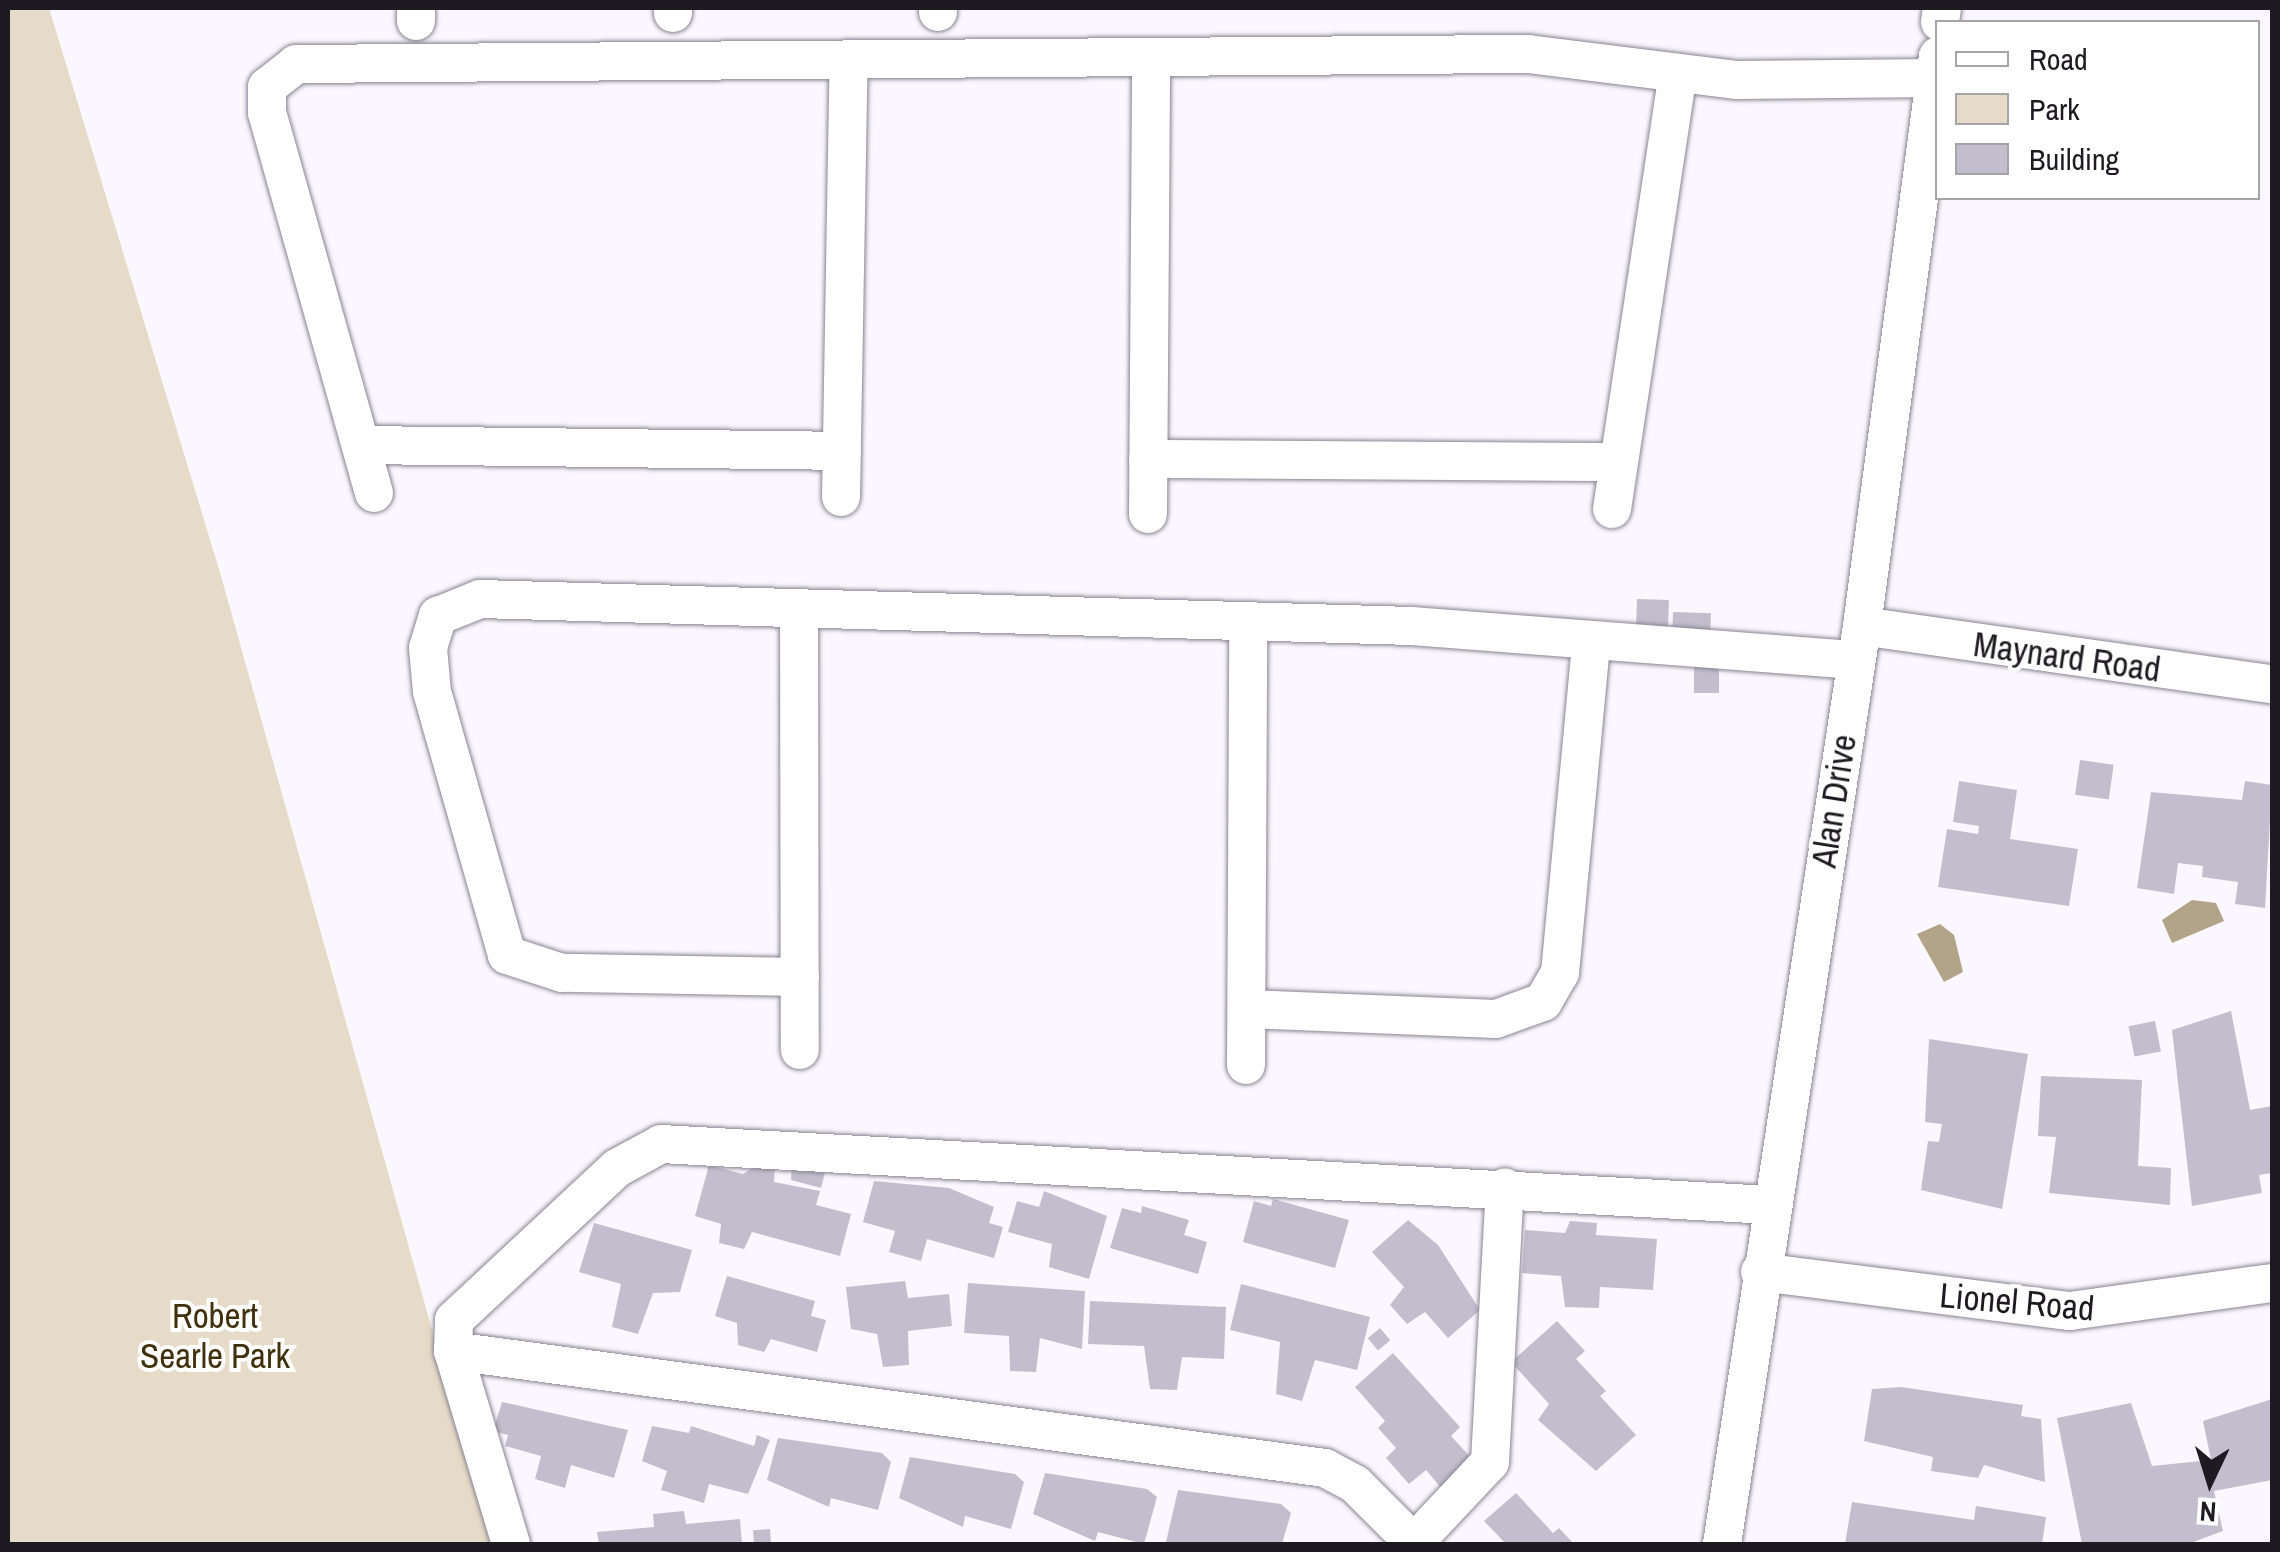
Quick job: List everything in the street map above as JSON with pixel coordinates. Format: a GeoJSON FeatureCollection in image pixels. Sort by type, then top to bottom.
{"type":"FeatureCollection","features":[{"type":"Feature","properties":{"kind":"street"},"geometry":{"type":"LineString","coordinates":[[374,493],[267,113],[267,87],[285,68],[1528,54],[1678,74],[1935,67]]}},
{"type":"Feature","properties":{"kind":"street"},"geometry":{"type":"LineString","coordinates":[[1148,514],[1151,57]]}},
{"type":"Feature","properties":{"kind":"street"},"geometry":{"type":"LineString","coordinates":[[841,497],[849,59]]}},
{"type":"Feature","properties":{"kind":"street"},"geometry":{"type":"LineString","coordinates":[[1612,509],[1612,462],[1678,74]]}},
{"type":"Feature","properties":{"kind":"street","name":"Alan Drive"},"geometry":{"type":"LineString","coordinates":[[1722,1544],[1760,1272],[1859,643],[1935,74]]}},
{"type":"Feature","properties":{"kind":"street"},"geometry":{"type":"LineString","coordinates":[[361,445],[842,451]]}},
{"type":"Feature","properties":{"kind":"street"},"geometry":{"type":"LineString","coordinates":[[1148,459],[1612,462]]}},
{"type":"Feature","properties":{"kind":"street","name":"Maynard Road"},"geometry":{"type":"LineString","coordinates":[[800,976],[562,973],[507,955],[428,666],[438,616],[463,600],[1248,621],[1591,644],[1859,643],[2272,684]]}},
{"type":"Feature","properties":{"kind":"street"},"geometry":{"type":"LineString","coordinates":[[799,610],[800,1050]]}},
{"type":"Feature","properties":{"kind":"street"},"geometry":{"type":"LineString","coordinates":[[1246,1065],[1248,621]]}},
{"type":"Feature","properties":{"kind":"street"},"geometry":{"type":"LineString","coordinates":[[1247,1009],[1496,1019],[1543,1002],[1560,973],[1591,644]]}},
{"type":"Feature","properties":{"kind":"street"},"geometry":{"type":"LineString","coordinates":[[511,1544],[453,1351],[464,1304],[617,1168],[661,1144],[1771,1204]]}},
{"type":"Feature","properties":{"kind":"street"},"geometry":{"type":"LineString","coordinates":[[453,1351],[1324,1468],[1355,1484],[1414,1544],[1490,1462],[1505,1187]]}},
{"type":"Feature","properties":{"kind":"street","name":"Lionel Road"},"geometry":{"type":"LineString","coordinates":[[1760,1272],[2070,1311],[2272,1283]]}},
{"type":"Feature","properties":{"kind":"green space","name":"Robert Searle Park"},"geometry":{"type":"Polygon","coordinates":[[[8,8],[49,8],[221,576],[492,1544],[8,1544],[8,8]]]}},
{"type":"Feature","properties":{"kind":"shaded area"},"geometry":{"type":"Polygon","coordinates":[[[2192,900],[2216,903],[2224,921],[2172,943],[2162,920],[2192,900]]]}},
{"type":"Feature","properties":{"kind":"shaded area"},"geometry":{"type":"Polygon","coordinates":[[[1940,924],[1954,935],[1963,972],[1944,982],[1917,934],[1940,924]]]}},
{"type":"Feature","properties":{"kind":"building"},"geometry":{"type":"Polygon","coordinates":[[[1637,599],[1669,600],[1668,632],[1636,631],[1637,599]]]}},
{"type":"Feature","properties":{"kind":"building"},"geometry":{"type":"Polygon","coordinates":[[[1673,612],[1711,613],[1710,637],[1672,636],[1673,612]]]}},
{"type":"Feature","properties":{"kind":"building"},"geometry":{"type":"Polygon","coordinates":[[[1694,666],[1719,666],[1719,693],[1694,693],[1694,666]]]}},
{"type":"Feature","properties":{"kind":"building"},"geometry":{"type":"Polygon","coordinates":[[[2080,760],[2114,765],[2109,799],[2075,795],[2080,760]]]}},
{"type":"Feature","properties":{"kind":"building"},"geometry":{"type":"Polygon","coordinates":[[[1959,781],[2017,790],[2010,839],[2078,849],[2069,906],[1938,887],[1947,829],[1978,834],[1979,826],[1953,822],[1959,781]]]}},
{"type":"Feature","properties":{"kind":"building"},"geometry":{"type":"Polygon","coordinates":[[[2245,781],[2272,785],[2265,908],[2235,904],[2238,882],[2202,877],[2203,866],[2178,863],[2174,894],[2137,888],[2151,792],[2242,800],[2245,781]]]}},
{"type":"Feature","properties":{"kind":"building"},"geometry":{"type":"Polygon","coordinates":[[[2231,1011],[2250,1110],[2272,1106],[2272,1173],[2259,1175],[2262,1193],[2192,1206],[2172,1030],[2231,1011]]]}},
{"type":"Feature","properties":{"kind":"building"},"geometry":{"type":"Polygon","coordinates":[[[2155,1021],[2161,1051],[2134,1057],[2128,1026],[2155,1021]]]}},
{"type":"Feature","properties":{"kind":"building"},"geometry":{"type":"Polygon","coordinates":[[[1929,1039],[2028,1054],[2002,1209],[1921,1190],[1928,1141],[1939,1142],[1942,1124],[1925,1122],[1929,1039]]]}},
{"type":"Feature","properties":{"kind":"building"},"geometry":{"type":"Polygon","coordinates":[[[2041,1076],[2142,1080],[2138,1166],[2171,1168],[2170,1205],[2049,1193],[2056,1137],[2038,1136],[2041,1076]]]}},
{"type":"Feature","properties":{"kind":"building"},"geometry":{"type":"Polygon","coordinates":[[[792,1159],[828,1161],[821,1188],[791,1180],[792,1159]]]}},
{"type":"Feature","properties":{"kind":"building"},"geometry":{"type":"Polygon","coordinates":[[[761,1163],[775,1167],[774,1182],[820,1191],[816,1205],[851,1214],[840,1256],[752,1232],[744,1249],[719,1243],[721,1224],[695,1216],[709,1165],[743,1174],[761,1163]]]}},
{"type":"Feature","properties":{"kind":"building"},"geometry":{"type":"Polygon","coordinates":[[[874,1181],[949,1188],[994,1207],[989,1223],[1003,1227],[994,1258],[927,1239],[921,1261],[889,1252],[895,1231],[863,1222],[874,1181]]]}},
{"type":"Feature","properties":{"kind":"building"},"geometry":{"type":"Polygon","coordinates":[[[1044,1191],[1107,1216],[1089,1279],[1049,1267],[1052,1244],[1008,1232],[1017,1201],[1039,1207],[1044,1191]]]}},
{"type":"Feature","properties":{"kind":"building"},"geometry":{"type":"Polygon","coordinates":[[[1273,1199],[1349,1220],[1335,1268],[1243,1242],[1254,1201],[1271,1206],[1273,1199]]]}},
{"type":"Feature","properties":{"kind":"building"},"geometry":{"type":"Polygon","coordinates":[[[1142,1206],[1189,1220],[1184,1235],[1207,1242],[1198,1274],[1110,1248],[1122,1208],[1141,1213],[1142,1206]]]}},
{"type":"Feature","properties":{"kind":"building"},"geometry":{"type":"Polygon","coordinates":[[[1408,1220],[1438,1245],[1480,1310],[1448,1338],[1425,1312],[1407,1324],[1390,1305],[1404,1287],[1372,1252],[1408,1220]]]}},
{"type":"Feature","properties":{"kind":"building"},"geometry":{"type":"Polygon","coordinates":[[[1570,1221],[1597,1223],[1596,1235],[1657,1239],[1653,1290],[1600,1287],[1599,1308],[1565,1307],[1561,1276],[1522,1273],[1525,1230],[1565,1233],[1570,1221]]]}},
{"type":"Feature","properties":{"kind":"building"},"geometry":{"type":"Polygon","coordinates":[[[594,1223],[692,1250],[680,1292],[653,1293],[638,1334],[612,1327],[621,1284],[579,1272],[594,1223]]]}},
{"type":"Feature","properties":{"kind":"building"},"geometry":{"type":"Polygon","coordinates":[[[727,1276],[815,1301],[811,1316],[826,1320],[817,1352],[771,1339],[764,1352],[738,1345],[737,1323],[715,1316],[727,1276]]]}},
{"type":"Feature","properties":{"kind":"building"},"geometry":{"type":"Polygon","coordinates":[[[905,1281],[908,1298],[949,1294],[952,1326],[908,1331],[909,1365],[883,1367],[877,1334],[851,1329],[846,1287],[905,1281]]]}},
{"type":"Feature","properties":{"kind":"building"},"geometry":{"type":"Polygon","coordinates":[[[968,1283],[1085,1291],[1082,1349],[1040,1338],[1036,1372],[1010,1371],[1009,1336],[964,1333],[968,1283]]]}},
{"type":"Feature","properties":{"kind":"building"},"geometry":{"type":"Polygon","coordinates":[[[1241,1284],[1370,1317],[1357,1370],[1315,1360],[1302,1401],[1276,1394],[1280,1342],[1230,1330],[1241,1284]]]}},
{"type":"Feature","properties":{"kind":"building"},"geometry":{"type":"Polygon","coordinates":[[[1090,1301],[1226,1307],[1224,1359],[1182,1357],[1177,1390],[1150,1389],[1144,1346],[1088,1344],[1090,1301]]]}},
{"type":"Feature","properties":{"kind":"building"},"geometry":{"type":"Polygon","coordinates":[[[1557,1321],[1585,1351],[1576,1359],[1606,1391],[1600,1396],[1636,1435],[1596,1471],[1538,1420],[1549,1404],[1511,1362],[1557,1321]]]}},
{"type":"Feature","properties":{"kind":"building"},"geometry":{"type":"Polygon","coordinates":[[[1380,1328],[1390,1340],[1378,1351],[1368,1338],[1380,1328]]]}},
{"type":"Feature","properties":{"kind":"building"},"geometry":{"type":"Polygon","coordinates":[[[1393,1353],[1460,1427],[1451,1436],[1475,1462],[1443,1490],[1426,1470],[1409,1484],[1386,1458],[1396,1448],[1378,1428],[1385,1421],[1355,1387],[1393,1353]]]}},
{"type":"Feature","properties":{"kind":"building"},"geometry":{"type":"Polygon","coordinates":[[[1901,1387],[2023,1405],[2021,1416],[2041,1419],[2045,1482],[1984,1465],[1978,1478],[1931,1471],[1933,1457],[1864,1441],[1872,1389],[1901,1387]]]}},
{"type":"Feature","properties":{"kind":"building"},"geometry":{"type":"Polygon","coordinates":[[[2272,1399],[2272,1480],[2214,1491],[2223,1531],[2188,1544],[2082,1544],[2057,1418],[2131,1403],[2152,1466],[2211,1460],[2203,1421],[2272,1399]]]}},
{"type":"Feature","properties":{"kind":"building"},"geometry":{"type":"Polygon","coordinates":[[[502,1402],[628,1430],[614,1478],[571,1465],[565,1488],[535,1479],[541,1456],[505,1446],[508,1435],[493,1431],[502,1402]]]}},
{"type":"Feature","properties":{"kind":"building"},"geometry":{"type":"Polygon","coordinates":[[[652,1426],[689,1433],[691,1426],[754,1446],[757,1435],[770,1440],[748,1494],[709,1484],[704,1503],[661,1490],[667,1471],[642,1461],[652,1426]]]}},
{"type":"Feature","properties":{"kind":"building"},"geometry":{"type":"Polygon","coordinates":[[[778,1438],[882,1453],[891,1462],[878,1510],[831,1498],[829,1507],[767,1480],[778,1438]]]}},
{"type":"Feature","properties":{"kind":"building"},"geometry":{"type":"Polygon","coordinates":[[[910,1457],[1015,1474],[1024,1482],[1011,1529],[965,1516],[963,1527],[899,1498],[910,1457]]]}},
{"type":"Feature","properties":{"kind":"building"},"geometry":{"type":"Polygon","coordinates":[[[1045,1473],[1147,1489],[1157,1497],[1144,1544],[1098,1532],[1095,1541],[1033,1514],[1045,1473]]]}},
{"type":"Feature","properties":{"kind":"building"},"geometry":{"type":"Polygon","coordinates":[[[1178,1490],[1281,1504],[1291,1513],[1282,1544],[1166,1542],[1178,1490]]]}},
{"type":"Feature","properties":{"kind":"building"},"geometry":{"type":"Polygon","coordinates":[[[1516,1493],[1553,1533],[1559,1528],[1574,1544],[1506,1544],[1484,1521],[1516,1493]]]}},
{"type":"Feature","properties":{"kind":"building"},"geometry":{"type":"Polygon","coordinates":[[[1852,1502],[1974,1520],[1976,1506],[2046,1517],[2042,1544],[1845,1544],[1852,1502]]]}},
{"type":"Feature","properties":{"kind":"building"},"geometry":{"type":"Polygon","coordinates":[[[684,1511],[686,1524],[740,1519],[742,1544],[599,1544],[597,1532],[654,1527],[653,1514],[684,1511]]]}},
{"type":"Feature","properties":{"kind":"building"},"geometry":{"type":"Polygon","coordinates":[[[770,1529],[771,1543],[754,1544],[753,1530],[770,1529]]]}}]}
